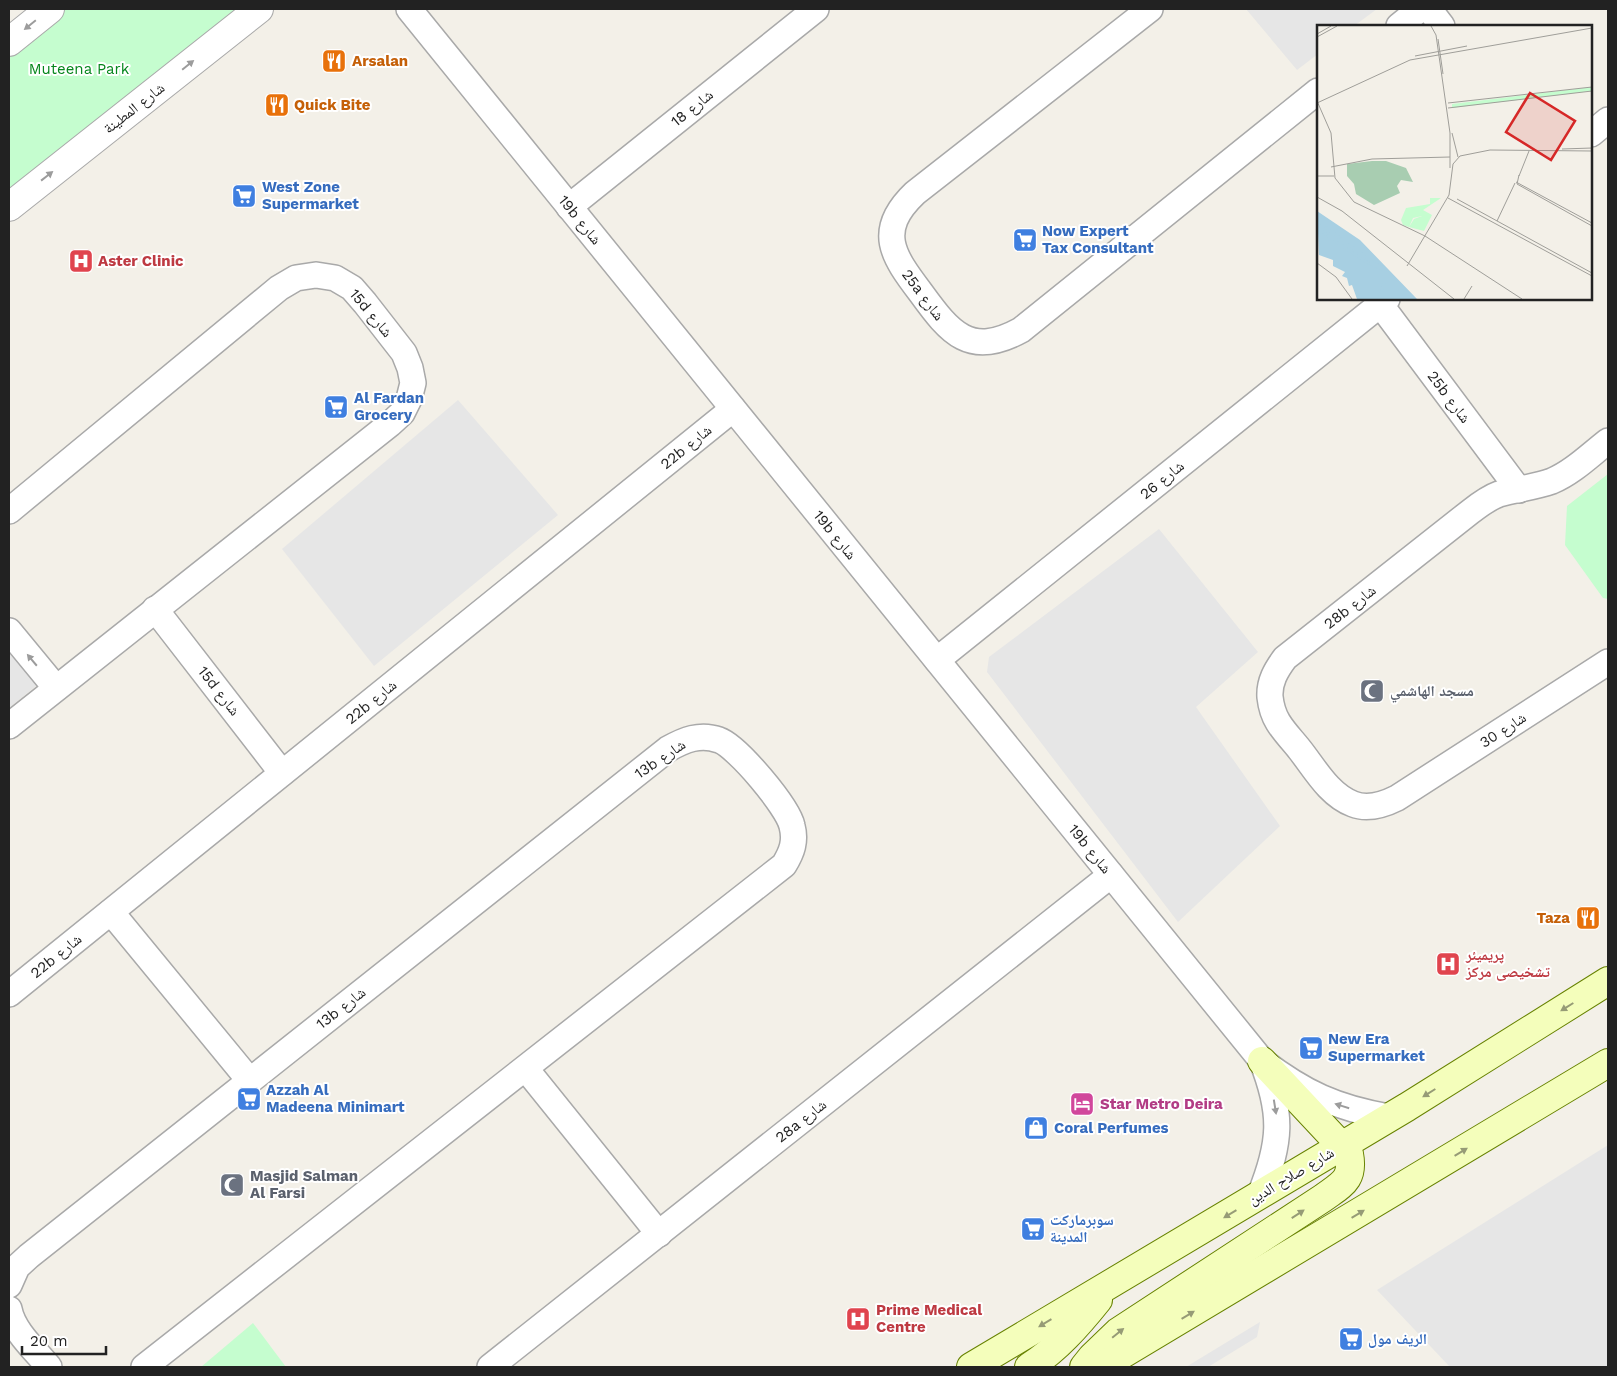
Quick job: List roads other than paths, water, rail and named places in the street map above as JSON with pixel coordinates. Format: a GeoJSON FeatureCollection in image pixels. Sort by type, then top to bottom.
{"type":"FeatureCollection","features":[{"type":"Feature","properties":{"kind":"main road","name":"شارع صلاح الدين"},"geometry":{"type":"LineString","coordinates":[[971,1367],[1260,1195],[1608,982]]}},
{"type":"Feature","properties":{"kind":"main road"},"geometry":{"type":"LineString","coordinates":[[1084,1367],[1118,1332],[1338,1187],[1348,1178],[1352,1166],[1349,1154],[1262,1061]]}},
{"type":"Feature","properties":{"kind":"main road"},"geometry":{"type":"LineString","coordinates":[[1101,1367],[1608,1063]]}},
{"type":"Feature","properties":{"kind":"main road"},"geometry":{"type":"LineString","coordinates":[[1029,1367],[1077,1326],[1110,1285]]}},
{"type":"Feature","properties":{"kind":"street"},"geometry":{"type":"LineString","coordinates":[[9,42],[50,9]]}},
{"type":"Feature","properties":{"kind":"street","name":"شارع المطينة"},"geometry":{"type":"LineString","coordinates":[[9,206],[259,9]]}},
{"type":"Feature","properties":{"kind":"street","name":"19b شارع"},"geometry":{"type":"LineString","coordinates":[[409,9],[1262,1061],[1284,1078],[1317,1097],[1361,1112],[1389,1117]]}},
{"type":"Feature","properties":{"kind":"street","name":"شارع 18"},"geometry":{"type":"LineString","coordinates":[[569,207],[816,9]]}},
{"type":"Feature","properties":{"kind":"street"},"geometry":{"type":"LineString","coordinates":[[1399,25],[1420,9]]}},
{"type":"Feature","properties":{"kind":"street"},"geometry":{"type":"LineString","coordinates":[[1429,9],[1441,25]]}},
{"type":"Feature","properties":{"kind":"street","name":"25a شارع"},"geometry":{"type":"LineString","coordinates":[[1145,10],[915,193],[903,205],[894,220],[892,237],[894,254],[939,318],[952,331],[968,339],[987,342],[1005,339],[1021,330],[1317,92]]}},
{"type":"Feature","properties":{"kind":"street"},"geometry":{"type":"LineString","coordinates":[[1592,133],[1608,120]]}},
{"type":"Feature","properties":{"kind":"street","name":"15d شارع"},"geometry":{"type":"LineString","coordinates":[[9,511],[279,288],[296,278],[316,275],[335,278],[352,288],[404,353],[410,368],[412,383],[409,399],[402,413],[9,726]]}},
{"type":"Feature","properties":{"kind":"street","name":"25b شارع"},"geometry":{"type":"LineString","coordinates":[[1383,302],[1519,490]]}},
{"type":"Feature","properties":{"kind":"street","name":"شارع 26"},"geometry":{"type":"LineString","coordinates":[[937,660],[1383,302]]}},
{"type":"Feature","properties":{"kind":"street","name":"22b شارع"},"geometry":{"type":"LineString","coordinates":[[9,994],[733,410]]}},
{"type":"Feature","properties":{"kind":"street","name":"28b شارع"},"geometry":{"type":"LineString","coordinates":[[1397,798],[1384,805],[1369,807],[1355,805],[1341,799],[1330,789],[1279,723],[1272,711],[1270,696],[1272,681],[1285,658],[1483,502],[1498,495],[1554,480],[1570,471],[1608,441]]}},
{"type":"Feature","properties":{"kind":"street","name":"15d شارع"},"geometry":{"type":"LineString","coordinates":[[155,609],[282,773]]}},
{"type":"Feature","properties":{"kind":"street"},"geometry":{"type":"LineString","coordinates":[[9,631],[56,688]]}},
{"type":"Feature","properties":{"kind":"street","name":"شارع 30"},"geometry":{"type":"LineString","coordinates":[[1397,798],[1608,662]]}},
{"type":"Feature","properties":{"kind":"street","name":"13b شارع"},"geometry":{"type":"LineString","coordinates":[[9,1285],[17,1267],[29,1256],[668,749],[684,740],[702,737],[719,740],[735,749],[786,811],[792,824],[794,838],[792,853],[784,865],[144,1367]]}},
{"type":"Feature","properties":{"kind":"street","name":"28a شارع"},"geometry":{"type":"LineString","coordinates":[[490,1367],[1111,875]]}},
{"type":"Feature","properties":{"kind":"street"},"geometry":{"type":"LineString","coordinates":[[111,912],[250,1081]]}},
{"type":"Feature","properties":{"kind":"street","name":"19b شارع"},"geometry":{"type":"LineString","coordinates":[[1260,1195],[1270,1169],[1276,1142],[1277,1114],[1272,1086],[1262,1061]]}},
{"type":"Feature","properties":{"kind":"street"},"geometry":{"type":"LineString","coordinates":[[526,1069],[659,1234]]}},
{"type":"Feature","properties":{"kind":"street"},"geometry":{"type":"LineString","coordinates":[[9,1309],[10,1316],[18,1330],[49,1367]]}},
{"type":"Feature","properties":{"kind":"place","name":"Arsalan"},"geometry":{"type":"Point","coordinates":[334,61]}},
{"type":"Feature","properties":{"kind":"place","name":"Quick Bite"},"geometry":{"type":"Point","coordinates":[277,105]}},
{"type":"Feature","properties":{"kind":"place","name":"West Zone Supermarket"},"geometry":{"type":"Point","coordinates":[244,196]}},
{"type":"Feature","properties":{"kind":"place","name":"Now Expert Tax Consultant"},"geometry":{"type":"Point","coordinates":[1025,240]}},
{"type":"Feature","properties":{"kind":"place","name":"Aster Clinic"},"geometry":{"type":"Point","coordinates":[81,261]}},
{"type":"Feature","properties":{"kind":"place","name":"Al Fardan Grocery"},"geometry":{"type":"Point","coordinates":[336,407]}},
{"type":"Feature","properties":{"kind":"place","name":"مسجد الهاشمي"},"geometry":{"type":"Point","coordinates":[1372,691]}},
{"type":"Feature","properties":{"kind":"place","name":"Taza"},"geometry":{"type":"Point","coordinates":[1588,918]}},
{"type":"Feature","properties":{"kind":"place","name":"پریمیئر تشخیصی مرکز"},"geometry":{"type":"Point","coordinates":[1448,964]}},
{"type":"Feature","properties":{"kind":"place","name":"New Era Supermarket"},"geometry":{"type":"Point","coordinates":[1311,1048]}},
{"type":"Feature","properties":{"kind":"place","name":"Azzah Al Madeena Minimart"},"geometry":{"type":"Point","coordinates":[249,1099]}},
{"type":"Feature","properties":{"kind":"place","name":"Star Metro Deira"},"geometry":{"type":"Point","coordinates":[1082,1104]}},
{"type":"Feature","properties":{"kind":"place","name":"Coral Perfumes"},"geometry":{"type":"Point","coordinates":[1036,1128]}},
{"type":"Feature","properties":{"kind":"place","name":"Masjid Salman Al Farsi"},"geometry":{"type":"Point","coordinates":[232,1185]}},
{"type":"Feature","properties":{"kind":"place","name":"سوبرماركت المدينة"},"geometry":{"type":"Point","coordinates":[1033,1229]}},
{"type":"Feature","properties":{"kind":"place","name":"Prime Medical Centre"},"geometry":{"type":"Point","coordinates":[858,1319]}},
{"type":"Feature","properties":{"kind":"place","name":"الريف مول"},"geometry":{"type":"Point","coordinates":[1351,1339]}},
{"type":"Feature","properties":{"kind":"park label","name":"Muteena Park"},"geometry":{"type":"Point","coordinates":[79,69]}}]}
